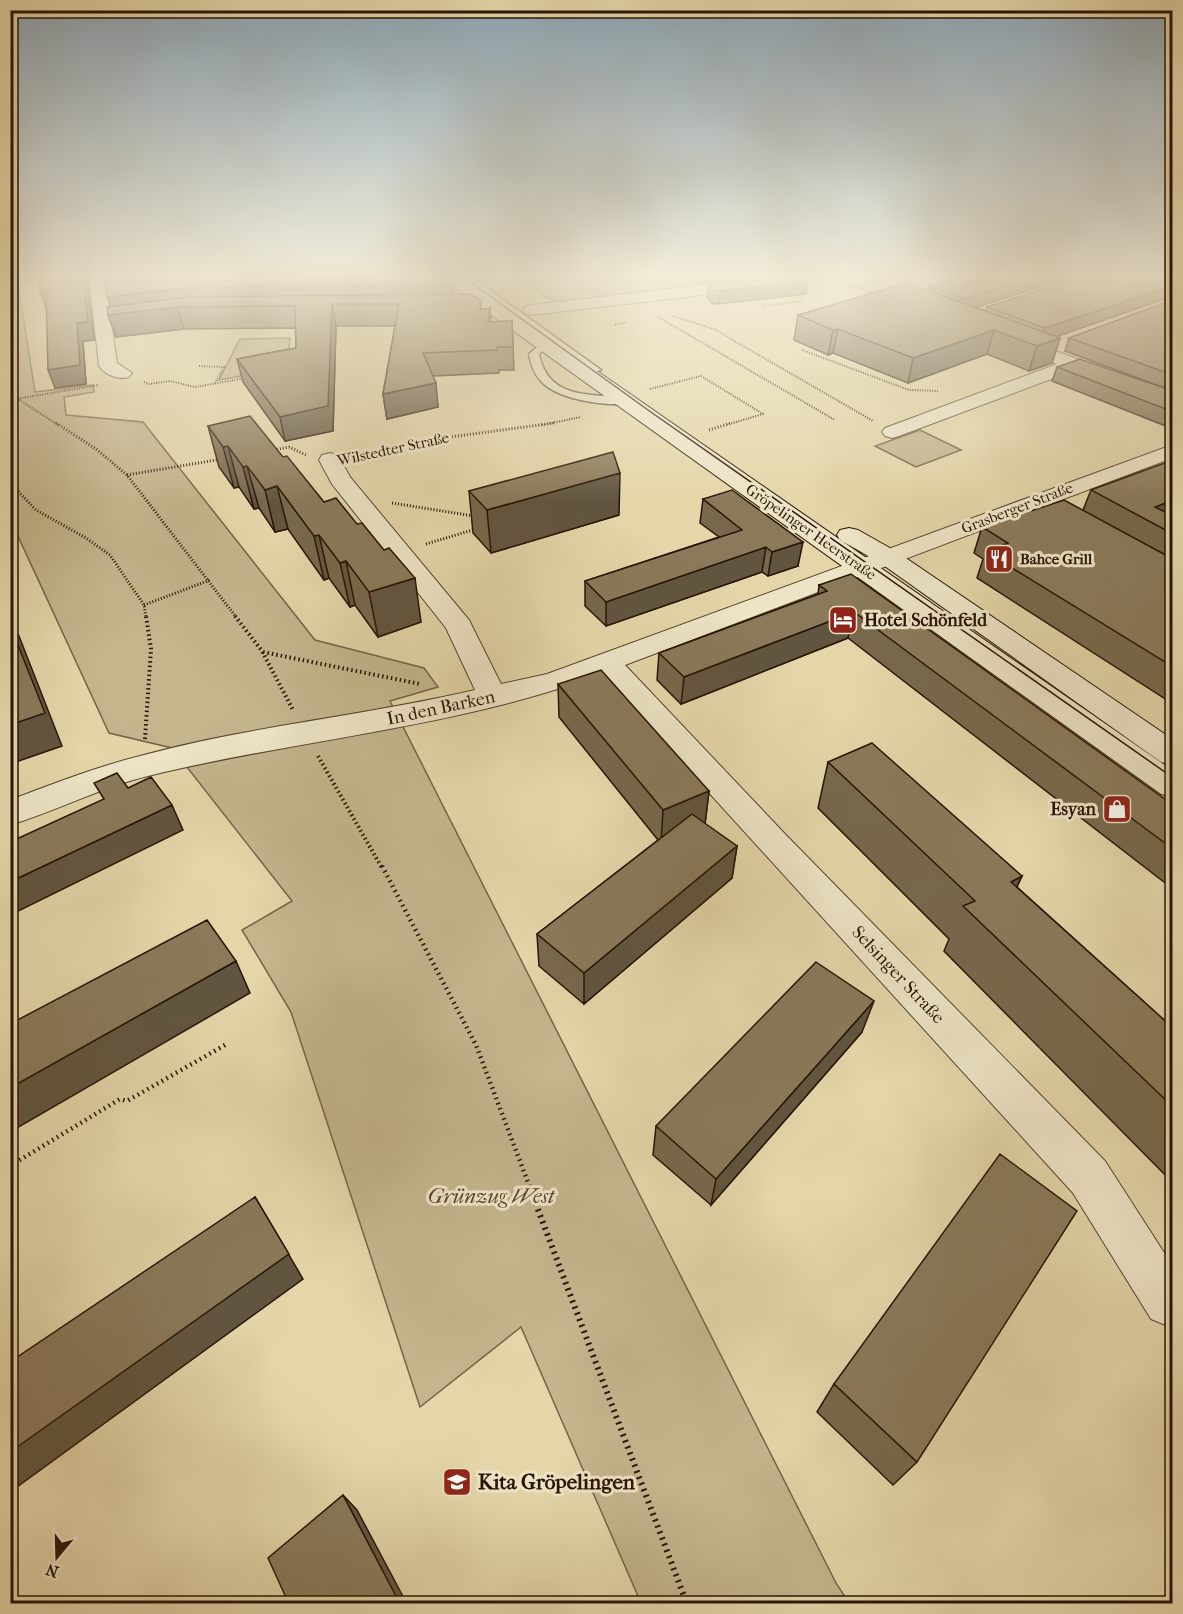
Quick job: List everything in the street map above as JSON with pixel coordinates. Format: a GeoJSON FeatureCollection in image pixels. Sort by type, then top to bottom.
{"type":"FeatureCollection","features":[{"type":"Feature","properties":{"kind":"street"},"geometry":{"type":"LineString","coordinates":[[106,351],[108,366],[122,373]]}},
{"type":"Feature","properties":{"kind":"street","name":"Gröpelinger Heerstraße"},"geometry":{"type":"LineString","coordinates":[[556,351],[632,399],[874,563],[1173,754]]}},
{"type":"Feature","properties":{"kind":"street","name":"Gröpelinger Heerstraße"},"geometry":{"type":"LineString","coordinates":[[578,351],[632,399],[699,432],[839,529],[874,563],[1173,786]]}},
{"type":"Feature","properties":{"kind":"street"},"geometry":{"type":"LineString","coordinates":[[1041,351],[1173,400]]}},
{"type":"Feature","properties":{"kind":"street"},"geometry":{"type":"LineString","coordinates":[[892,432],[1074,363]]}},
{"type":"Feature","properties":{"kind":"street","name":"Grasberger Straße"},"geometry":{"type":"LineString","coordinates":[[874,563],[1034,501],[1173,451]]}},
{"type":"Feature","properties":{"kind":"street","name":"Wilstedter Straße"},"geometry":{"type":"LineString","coordinates":[[330,460],[340,479],[459,626],[492,697]]}},
{"type":"Feature","properties":{"kind":"street"},"geometry":{"type":"LineString","coordinates":[[1034,501],[1063,518]]}},
{"type":"Feature","properties":{"kind":"street","name":"In den Barken"},"geometry":{"type":"LineString","coordinates":[[10,813],[100,779],[142,766],[305,733],[412,715],[555,681],[874,563]]}},
{"type":"Feature","properties":{"kind":"street","name":"Selsinger Straße"},"geometry":{"type":"LineString","coordinates":[[607,663],[773,843],[1089,1177],[1168,1302]]}},
{"type":"Feature","properties":{"kind":"lane"},"geometry":{"type":"LineString","coordinates":[[537,351],[534,354],[535,364],[551,385],[577,397],[632,399]]}},
{"type":"Feature","properties":{"kind":"lane"},"geometry":{"type":"LineString","coordinates":[[568,351],[1173,772]]}},
{"type":"Feature","properties":{"kind":"path"},"geometry":{"type":"LineString","coordinates":[[718,351],[835,420]]}},
{"type":"Feature","properties":{"kind":"path"},"geometry":{"type":"LineString","coordinates":[[751,351],[892,432]]}},
{"type":"Feature","properties":{"kind":"path"},"geometry":{"type":"LineString","coordinates":[[806,351],[909,390],[951,391],[976,400]]}},
{"type":"Feature","properties":{"kind":"path"},"geometry":{"type":"LineString","coordinates":[[199,366],[224,367],[215,383]]}},
{"type":"Feature","properties":{"kind":"path"},"geometry":{"type":"LineString","coordinates":[[10,400],[94,388],[122,373],[149,384],[170,381],[195,387],[247,377]]}},
{"type":"Feature","properties":{"kind":"path","name":"Wilstedter Straße"},"geometry":{"type":"LineString","coordinates":[[330,460],[428,440],[557,423],[701,376],[763,414],[699,432]]}},
{"type":"Feature","properties":{"kind":"path"},"geometry":{"type":"LineString","coordinates":[[10,385],[18,399],[96,449],[128,475],[210,580],[262,651],[305,733],[380,863],[476,1045],[687,1604]]}},
{"type":"Feature","properties":{"kind":"path"},"geometry":{"type":"LineString","coordinates":[[267,451],[289,447],[303,454],[330,460]]}},
{"type":"Feature","properties":{"kind":"path"},"geometry":{"type":"LineString","coordinates":[[128,475],[222,458]]}},
{"type":"Feature","properties":{"kind":"path"},"geometry":{"type":"LineString","coordinates":[[10,483],[36,510],[86,538],[110,555],[144,605],[150,649],[142,766]]}},
{"type":"Feature","properties":{"kind":"path"},"geometry":{"type":"LineString","coordinates":[[358,501],[377,501],[477,516]]}},
{"type":"Feature","properties":{"kind":"path"},"geometry":{"type":"LineString","coordinates":[[399,551],[487,526]]}},
{"type":"Feature","properties":{"kind":"path"},"geometry":{"type":"LineString","coordinates":[[144,605],[210,580]]}},
{"type":"Feature","properties":{"kind":"path"},"geometry":{"type":"LineString","coordinates":[[262,651],[423,684]]}},
{"type":"Feature","properties":{"kind":"path"},"geometry":{"type":"LineString","coordinates":[[10,1166],[120,1099],[128,1101],[225,1045]]}},
{"type":"Feature","properties":{"kind":"green space","name":"Grünzug West"},"geometry":{"type":"Polygon","coordinates":[[[10,351],[29,351],[35,392],[93,385],[94,392],[64,397],[66,415],[143,422],[315,640],[424,668],[438,687],[390,701],[836,1583],[849,1603],[641,1603],[521,1327],[420,1407],[291,1012],[242,930],[292,901],[172,748],[109,733],[11,521],[10,351]]]}},
{"type":"Feature","properties":{"kind":"green space"},"geometry":{"type":"Polygon","coordinates":[[[234,351],[289,351],[287,368],[219,380],[234,351]]]}},
{"type":"Feature","properties":{"kind":"green space"},"geometry":{"type":"Polygon","coordinates":[[[920,430],[961,450],[916,467],[875,446],[920,430]]]}},
{"type":"Feature","properties":{"kind":"building"},"geometry":{"type":"Polygon","coordinates":[[[48,351],[79,351],[80,365],[48,370],[48,351]]]}},
{"type":"Feature","properties":{"kind":"building"},"geometry":{"type":"Polygon","coordinates":[[[278,351],[330,351],[328,406],[280,417],[237,359],[278,351]]]}},
{"type":"Feature","properties":{"kind":"building"},"geometry":{"type":"Polygon","coordinates":[[[391,351],[464,351],[423,353],[436,383],[383,394],[391,351]]]}},
{"type":"Feature","properties":{"kind":"building"},"geometry":{"type":"Polygon","coordinates":[[[896,351],[932,351],[913,358],[896,351]]]}},
{"type":"Feature","properties":{"kind":"building"},"geometry":{"type":"Polygon","coordinates":[[[1106,351],[1173,351],[1173,375],[1106,351]]]}},
{"type":"Feature","properties":{"kind":"building"},"geometry":{"type":"Polygon","coordinates":[[[1080,359],[1173,391],[1173,412],[1057,367],[1080,359]]]}},
{"type":"Feature","properties":{"kind":"building"},"geometry":{"type":"Polygon","coordinates":[[[250,416],[283,457],[287,456],[324,502],[336,498],[357,524],[362,523],[384,550],[389,548],[415,578],[369,592],[346,561],[340,563],[319,535],[314,536],[277,486],[265,490],[247,466],[243,467],[228,446],[223,447],[208,426],[250,416]]]}},
{"type":"Feature","properties":{"kind":"building"},"geometry":{"type":"Polygon","coordinates":[[[613,452],[620,473],[487,510],[469,491],[613,452]]]}},
{"type":"Feature","properties":{"kind":"building"},"geometry":{"type":"Polygon","coordinates":[[[1173,460],[1173,500],[1155,507],[1173,516],[1173,534],[1091,490],[1173,460]]]}},
{"type":"Feature","properties":{"kind":"building"},"geometry":{"type":"Polygon","coordinates":[[[732,490],[803,542],[772,552],[766,547],[606,602],[585,581],[742,530],[703,499],[732,490]]]}},
{"type":"Feature","properties":{"kind":"building"},"geometry":{"type":"Polygon","coordinates":[[[1064,500],[1173,559],[1173,667],[986,552],[1008,543],[982,527],[1064,500]]]}},
{"type":"Feature","properties":{"kind":"building"},"geometry":{"type":"Polygon","coordinates":[[[851,574],[1173,805],[1173,849],[854,612],[684,677],[659,653],[827,591],[819,585],[851,574]]]}},
{"type":"Feature","properties":{"kind":"building"},"geometry":{"type":"Polygon","coordinates":[[[10,625],[45,713],[10,725],[10,625]]]}},
{"type":"Feature","properties":{"kind":"building"},"geometry":{"type":"Polygon","coordinates":[[[601,670],[709,791],[663,810],[558,684],[601,670]]]}},
{"type":"Feature","properties":{"kind":"building"},"geometry":{"type":"Polygon","coordinates":[[[872,743],[1022,876],[1011,882],[1173,1028],[1173,1107],[963,906],[975,901],[828,762],[872,743]]]}},
{"type":"Feature","properties":{"kind":"building"},"geometry":{"type":"Polygon","coordinates":[[[117,773],[128,788],[151,777],[172,805],[10,882],[10,842],[104,799],[94,783],[117,773]]]}},
{"type":"Feature","properties":{"kind":"building"},"geometry":{"type":"Polygon","coordinates":[[[692,814],[737,846],[584,973],[537,934],[692,814]]]}},
{"type":"Feature","properties":{"kind":"building"},"geometry":{"type":"Polygon","coordinates":[[[207,920],[236,961],[10,1088],[10,1024],[207,920]]]}},
{"type":"Feature","properties":{"kind":"building"},"geometry":{"type":"Polygon","coordinates":[[[816,962],[874,1001],[716,1179],[656,1126],[816,962]]]}},
{"type":"Feature","properties":{"kind":"building"},"geometry":{"type":"Polygon","coordinates":[[[1000,1154],[1077,1211],[917,1462],[834,1384],[1000,1154]]]}},
{"type":"Feature","properties":{"kind":"building"},"geometry":{"type":"Polygon","coordinates":[[[255,1197],[289,1254],[10,1452],[10,1362],[255,1197]]]}},
{"type":"Feature","properties":{"kind":"building"},"geometry":{"type":"Polygon","coordinates":[[[343,1495],[400,1604],[289,1604],[268,1558],[343,1495]]]}},
{"type":"Feature","properties":{"kind":"tram line"},"geometry":{"type":"LineString","coordinates":[[567,351],[1172,777]]}},
{"type":"Feature","properties":{"kind":"place","name":"Bahce Grill"},"geometry":{"type":"Point","coordinates":[999,559]}},
{"type":"Feature","properties":{"kind":"place","name":"Hotel Schönfeld"},"geometry":{"type":"Point","coordinates":[843,620]}},
{"type":"Feature","properties":{"kind":"place","name":"Esyan"},"geometry":{"type":"Point","coordinates":[1117,809]}},
{"type":"Feature","properties":{"kind":"place","name":"Kita Gröpelingen"},"geometry":{"type":"Point","coordinates":[457,1482]}}]}
